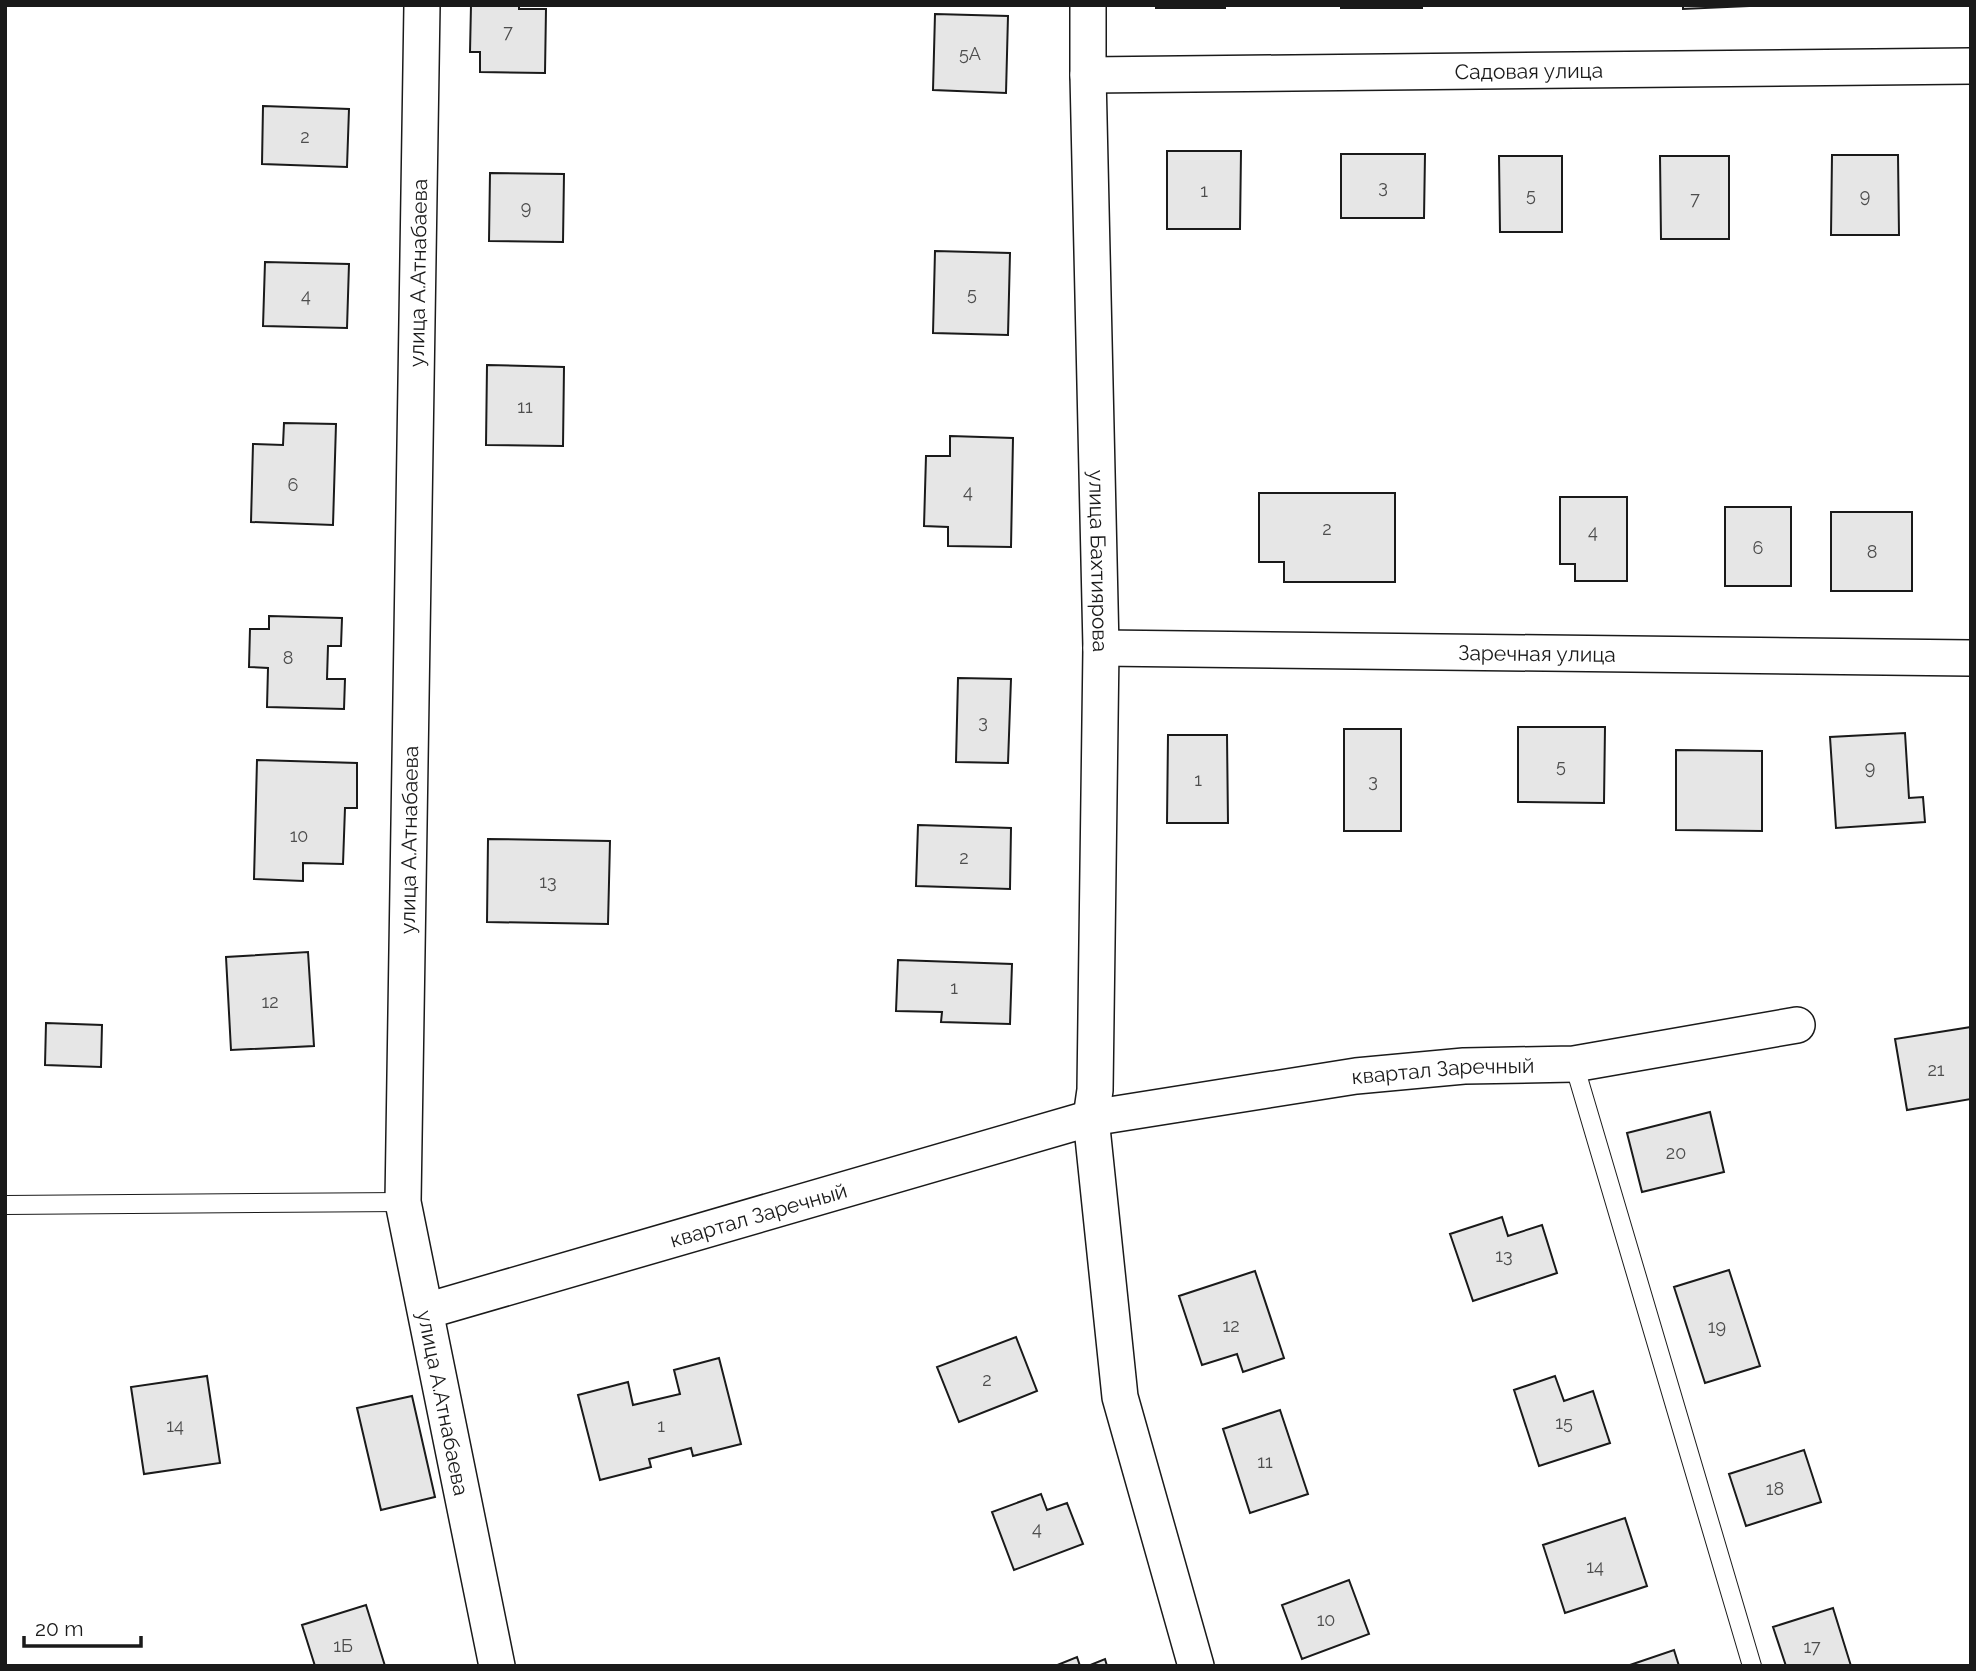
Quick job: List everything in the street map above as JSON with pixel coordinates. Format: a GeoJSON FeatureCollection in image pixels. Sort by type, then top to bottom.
{"type":"FeatureCollection","features":[{"type":"Feature","properties":{"kind":"street","name":"улица А.Атнабаева"},"geometry":{"type":"LineString","coordinates":[[422,5],[403,1202],[497,1666]]}},
{"type":"Feature","properties":{"kind":"street","name":"улица Бахтиярова"},"geometry":{"type":"LineString","coordinates":[[1088,5],[1101,648],[1095,1090],[1091,1118]]}},
{"type":"Feature","properties":{"kind":"street","name":"Садовая улица"},"geometry":{"type":"LineString","coordinates":[[1088,75],[1971,66]]}},
{"type":"Feature","properties":{"kind":"street","name":"Заречная улица"},"geometry":{"type":"LineString","coordinates":[[1101,648],[1971,658]]}},
{"type":"Feature","properties":{"kind":"street","name":"квартал Заречный"},"geometry":{"type":"LineString","coordinates":[[426,1311],[1091,1118],[1356,1076],[1464,1066],[1574,1064],[1797,1025]]}},
{"type":"Feature","properties":{"kind":"street"},"geometry":{"type":"LineString","coordinates":[[1091,1118],[1120,1397],[1195,1666]]}},
{"type":"Feature","properties":{"kind":"lane"},"geometry":{"type":"LineString","coordinates":[[1574,1064],[1752,1666]]}},
{"type":"Feature","properties":{"kind":"lane"},"geometry":{"type":"LineString","coordinates":[[5,1205],[403,1202]]}},
{"type":"Feature","properties":{"kind":"building"},"geometry":{"type":"Polygon","coordinates":[[[471,5],[519,5],[519,9],[546,9],[545,73],[480,72],[480,52],[470,52],[471,5]]]}},
{"type":"Feature","properties":{"kind":"building"},"geometry":{"type":"Polygon","coordinates":[[[1156,5],[1225,5],[1225,8],[1156,8],[1156,5]]]}},
{"type":"Feature","properties":{"kind":"building"},"geometry":{"type":"Polygon","coordinates":[[[1341,5],[1422,5],[1422,8],[1341,8],[1341,5]]]}},
{"type":"Feature","properties":{"kind":"building"},"geometry":{"type":"Polygon","coordinates":[[[1683,5],[1772,5],[1683,9],[1683,5]]]}},
{"type":"Feature","properties":{"kind":"building"},"geometry":{"type":"Polygon","coordinates":[[[935,14],[1008,16],[1006,93],[933,90],[935,14]]]}},
{"type":"Feature","properties":{"kind":"building"},"geometry":{"type":"Polygon","coordinates":[[[263,106],[349,109],[347,167],[262,164],[263,106]]]}},
{"type":"Feature","properties":{"kind":"building"},"geometry":{"type":"Polygon","coordinates":[[[1167,151],[1241,151],[1240,229],[1167,229],[1167,151]]]}},
{"type":"Feature","properties":{"kind":"building"},"geometry":{"type":"Polygon","coordinates":[[[1341,154],[1425,154],[1424,218],[1341,218],[1341,154]]]}},
{"type":"Feature","properties":{"kind":"building"},"geometry":{"type":"Polygon","coordinates":[[[1832,155],[1898,155],[1899,235],[1831,235],[1832,155]]]}},
{"type":"Feature","properties":{"kind":"building"},"geometry":{"type":"Polygon","coordinates":[[[1499,156],[1562,156],[1562,232],[1500,232],[1499,156]]]}},
{"type":"Feature","properties":{"kind":"building"},"geometry":{"type":"Polygon","coordinates":[[[1660,156],[1729,156],[1729,239],[1661,239],[1660,156]]]}},
{"type":"Feature","properties":{"kind":"building"},"geometry":{"type":"Polygon","coordinates":[[[490,173],[564,174],[563,242],[489,241],[490,173]]]}},
{"type":"Feature","properties":{"kind":"building"},"geometry":{"type":"Polygon","coordinates":[[[935,251],[1010,253],[1008,335],[933,333],[935,251]]]}},
{"type":"Feature","properties":{"kind":"building"},"geometry":{"type":"Polygon","coordinates":[[[265,262],[349,264],[347,328],[263,326],[265,262]]]}},
{"type":"Feature","properties":{"kind":"building"},"geometry":{"type":"Polygon","coordinates":[[[487,365],[564,367],[563,446],[486,445],[487,365]]]}},
{"type":"Feature","properties":{"kind":"building"},"geometry":{"type":"Polygon","coordinates":[[[284,423],[336,424],[333,525],[251,522],[253,444],[283,445],[284,423]]]}},
{"type":"Feature","properties":{"kind":"building"},"geometry":{"type":"Polygon","coordinates":[[[950,436],[1013,438],[1011,547],[948,546],[948,527],[924,526],[926,456],[950,456],[950,436]]]}},
{"type":"Feature","properties":{"kind":"building"},"geometry":{"type":"Polygon","coordinates":[[[1259,493],[1395,493],[1395,582],[1284,582],[1284,562],[1259,562],[1259,493]]]}},
{"type":"Feature","properties":{"kind":"building"},"geometry":{"type":"Polygon","coordinates":[[[1560,497],[1627,497],[1627,581],[1575,581],[1575,564],[1560,564],[1560,497]]]}},
{"type":"Feature","properties":{"kind":"building"},"geometry":{"type":"Polygon","coordinates":[[[1725,507],[1791,507],[1791,586],[1725,586],[1725,507]]]}},
{"type":"Feature","properties":{"kind":"building"},"geometry":{"type":"Polygon","coordinates":[[[1831,512],[1912,512],[1912,591],[1831,591],[1831,512]]]}},
{"type":"Feature","properties":{"kind":"building"},"geometry":{"type":"Polygon","coordinates":[[[269,616],[342,618],[341,646],[328,646],[327,679],[345,679],[344,709],[267,707],[268,668],[249,667],[250,629],[269,629],[269,616]]]}},
{"type":"Feature","properties":{"kind":"building"},"geometry":{"type":"Polygon","coordinates":[[[958,678],[1011,679],[1008,763],[956,762],[958,678]]]}},
{"type":"Feature","properties":{"kind":"building"},"geometry":{"type":"Polygon","coordinates":[[[1518,727],[1605,727],[1604,803],[1518,802],[1518,727]]]}},
{"type":"Feature","properties":{"kind":"building"},"geometry":{"type":"Polygon","coordinates":[[[1344,729],[1401,729],[1401,831],[1344,831],[1344,729]]]}},
{"type":"Feature","properties":{"kind":"building"},"geometry":{"type":"Polygon","coordinates":[[[1905,733],[1909,798],[1923,797],[1925,822],[1836,828],[1830,737],[1905,733]]]}},
{"type":"Feature","properties":{"kind":"building"},"geometry":{"type":"Polygon","coordinates":[[[1168,735],[1227,735],[1228,823],[1167,823],[1168,735]]]}},
{"type":"Feature","properties":{"kind":"building"},"geometry":{"type":"Polygon","coordinates":[[[1676,750],[1762,751],[1762,831],[1676,830],[1676,750]]]}},
{"type":"Feature","properties":{"kind":"building"},"geometry":{"type":"Polygon","coordinates":[[[257,760],[357,763],[357,808],[345,808],[343,864],[303,863],[303,881],[254,879],[257,760]]]}},
{"type":"Feature","properties":{"kind":"building"},"geometry":{"type":"Polygon","coordinates":[[[918,825],[1011,828],[1010,889],[916,886],[918,825]]]}},
{"type":"Feature","properties":{"kind":"building"},"geometry":{"type":"Polygon","coordinates":[[[488,839],[610,841],[608,924],[487,922],[488,839]]]}},
{"type":"Feature","properties":{"kind":"building"},"geometry":{"type":"Polygon","coordinates":[[[308,952],[314,1046],[231,1050],[226,957],[308,952]]]}},
{"type":"Feature","properties":{"kind":"building"},"geometry":{"type":"Polygon","coordinates":[[[898,960],[1012,964],[1010,1024],[941,1022],[942,1012],[896,1011],[898,960]]]}},
{"type":"Feature","properties":{"kind":"building"},"geometry":{"type":"Polygon","coordinates":[[[46,1023],[102,1025],[101,1067],[45,1065],[46,1023]]]}},
{"type":"Feature","properties":{"kind":"building"},"geometry":{"type":"Polygon","coordinates":[[[1971,1027],[1971,1099],[1907,1110],[1895,1039],[1971,1027]]]}},
{"type":"Feature","properties":{"kind":"building"},"geometry":{"type":"Polygon","coordinates":[[[1710,1112],[1724,1172],[1642,1192],[1627,1133],[1710,1112]]]}},
{"type":"Feature","properties":{"kind":"building"},"geometry":{"type":"Polygon","coordinates":[[[1502,1217],[1508,1236],[1542,1225],[1557,1273],[1473,1301],[1450,1234],[1502,1217]]]}},
{"type":"Feature","properties":{"kind":"building"},"geometry":{"type":"Polygon","coordinates":[[[1729,1270],[1760,1366],[1705,1383],[1674,1287],[1729,1270]]]}},
{"type":"Feature","properties":{"kind":"building"},"geometry":{"type":"Polygon","coordinates":[[[1255,1271],[1284,1358],[1243,1372],[1237,1354],[1202,1365],[1179,1296],[1255,1271]]]}},
{"type":"Feature","properties":{"kind":"building"},"geometry":{"type":"Polygon","coordinates":[[[1016,1337],[1037,1391],[959,1422],[937,1367],[1016,1337]]]}},
{"type":"Feature","properties":{"kind":"building"},"geometry":{"type":"Polygon","coordinates":[[[719,1358],[741,1444],[693,1456],[691,1448],[649,1459],[651,1467],[600,1480],[578,1395],[628,1382],[633,1405],[680,1394],[674,1370],[719,1358]]]}},
{"type":"Feature","properties":{"kind":"building"},"geometry":{"type":"Polygon","coordinates":[[[207,1376],[220,1463],[144,1474],[131,1387],[207,1376]]]}},
{"type":"Feature","properties":{"kind":"building"},"geometry":{"type":"Polygon","coordinates":[[[1555,1376],[1564,1401],[1593,1391],[1610,1443],[1539,1466],[1514,1390],[1555,1376]]]}},
{"type":"Feature","properties":{"kind":"building"},"geometry":{"type":"Polygon","coordinates":[[[412,1396],[435,1497],[381,1510],[357,1408],[412,1396]]]}},
{"type":"Feature","properties":{"kind":"building"},"geometry":{"type":"Polygon","coordinates":[[[1280,1410],[1308,1494],[1250,1513],[1223,1429],[1280,1410]]]}},
{"type":"Feature","properties":{"kind":"building"},"geometry":{"type":"Polygon","coordinates":[[[1804,1450],[1821,1502],[1746,1526],[1729,1474],[1804,1450]]]}},
{"type":"Feature","properties":{"kind":"building"},"geometry":{"type":"Polygon","coordinates":[[[1041,1494],[1047,1510],[1067,1503],[1083,1544],[1014,1570],[992,1512],[1041,1494]]]}},
{"type":"Feature","properties":{"kind":"building"},"geometry":{"type":"Polygon","coordinates":[[[1625,1518],[1647,1586],[1565,1613],[1543,1545],[1625,1518]]]}},
{"type":"Feature","properties":{"kind":"building"},"geometry":{"type":"Polygon","coordinates":[[[1349,1580],[1369,1634],[1302,1659],[1282,1605],[1349,1580]]]}},
{"type":"Feature","properties":{"kind":"building"},"geometry":{"type":"Polygon","coordinates":[[[366,1605],[385,1666],[315,1666],[302,1625],[366,1605]]]}},
{"type":"Feature","properties":{"kind":"building"},"geometry":{"type":"Polygon","coordinates":[[[1833,1608],[1851,1666],[1786,1666],[1773,1627],[1833,1608]]]}},
{"type":"Feature","properties":{"kind":"building"},"geometry":{"type":"Polygon","coordinates":[[[1674,1650],[1679,1666],[1627,1666],[1674,1650]]]}},
{"type":"Feature","properties":{"kind":"building"},"geometry":{"type":"Polygon","coordinates":[[[1077,1657],[1080,1666],[1055,1666],[1077,1657]]]}},
{"type":"Feature","properties":{"kind":"building"},"geometry":{"type":"Polygon","coordinates":[[[1105,1659],[1107,1666],[1088,1666],[1105,1659]]]}}]}
